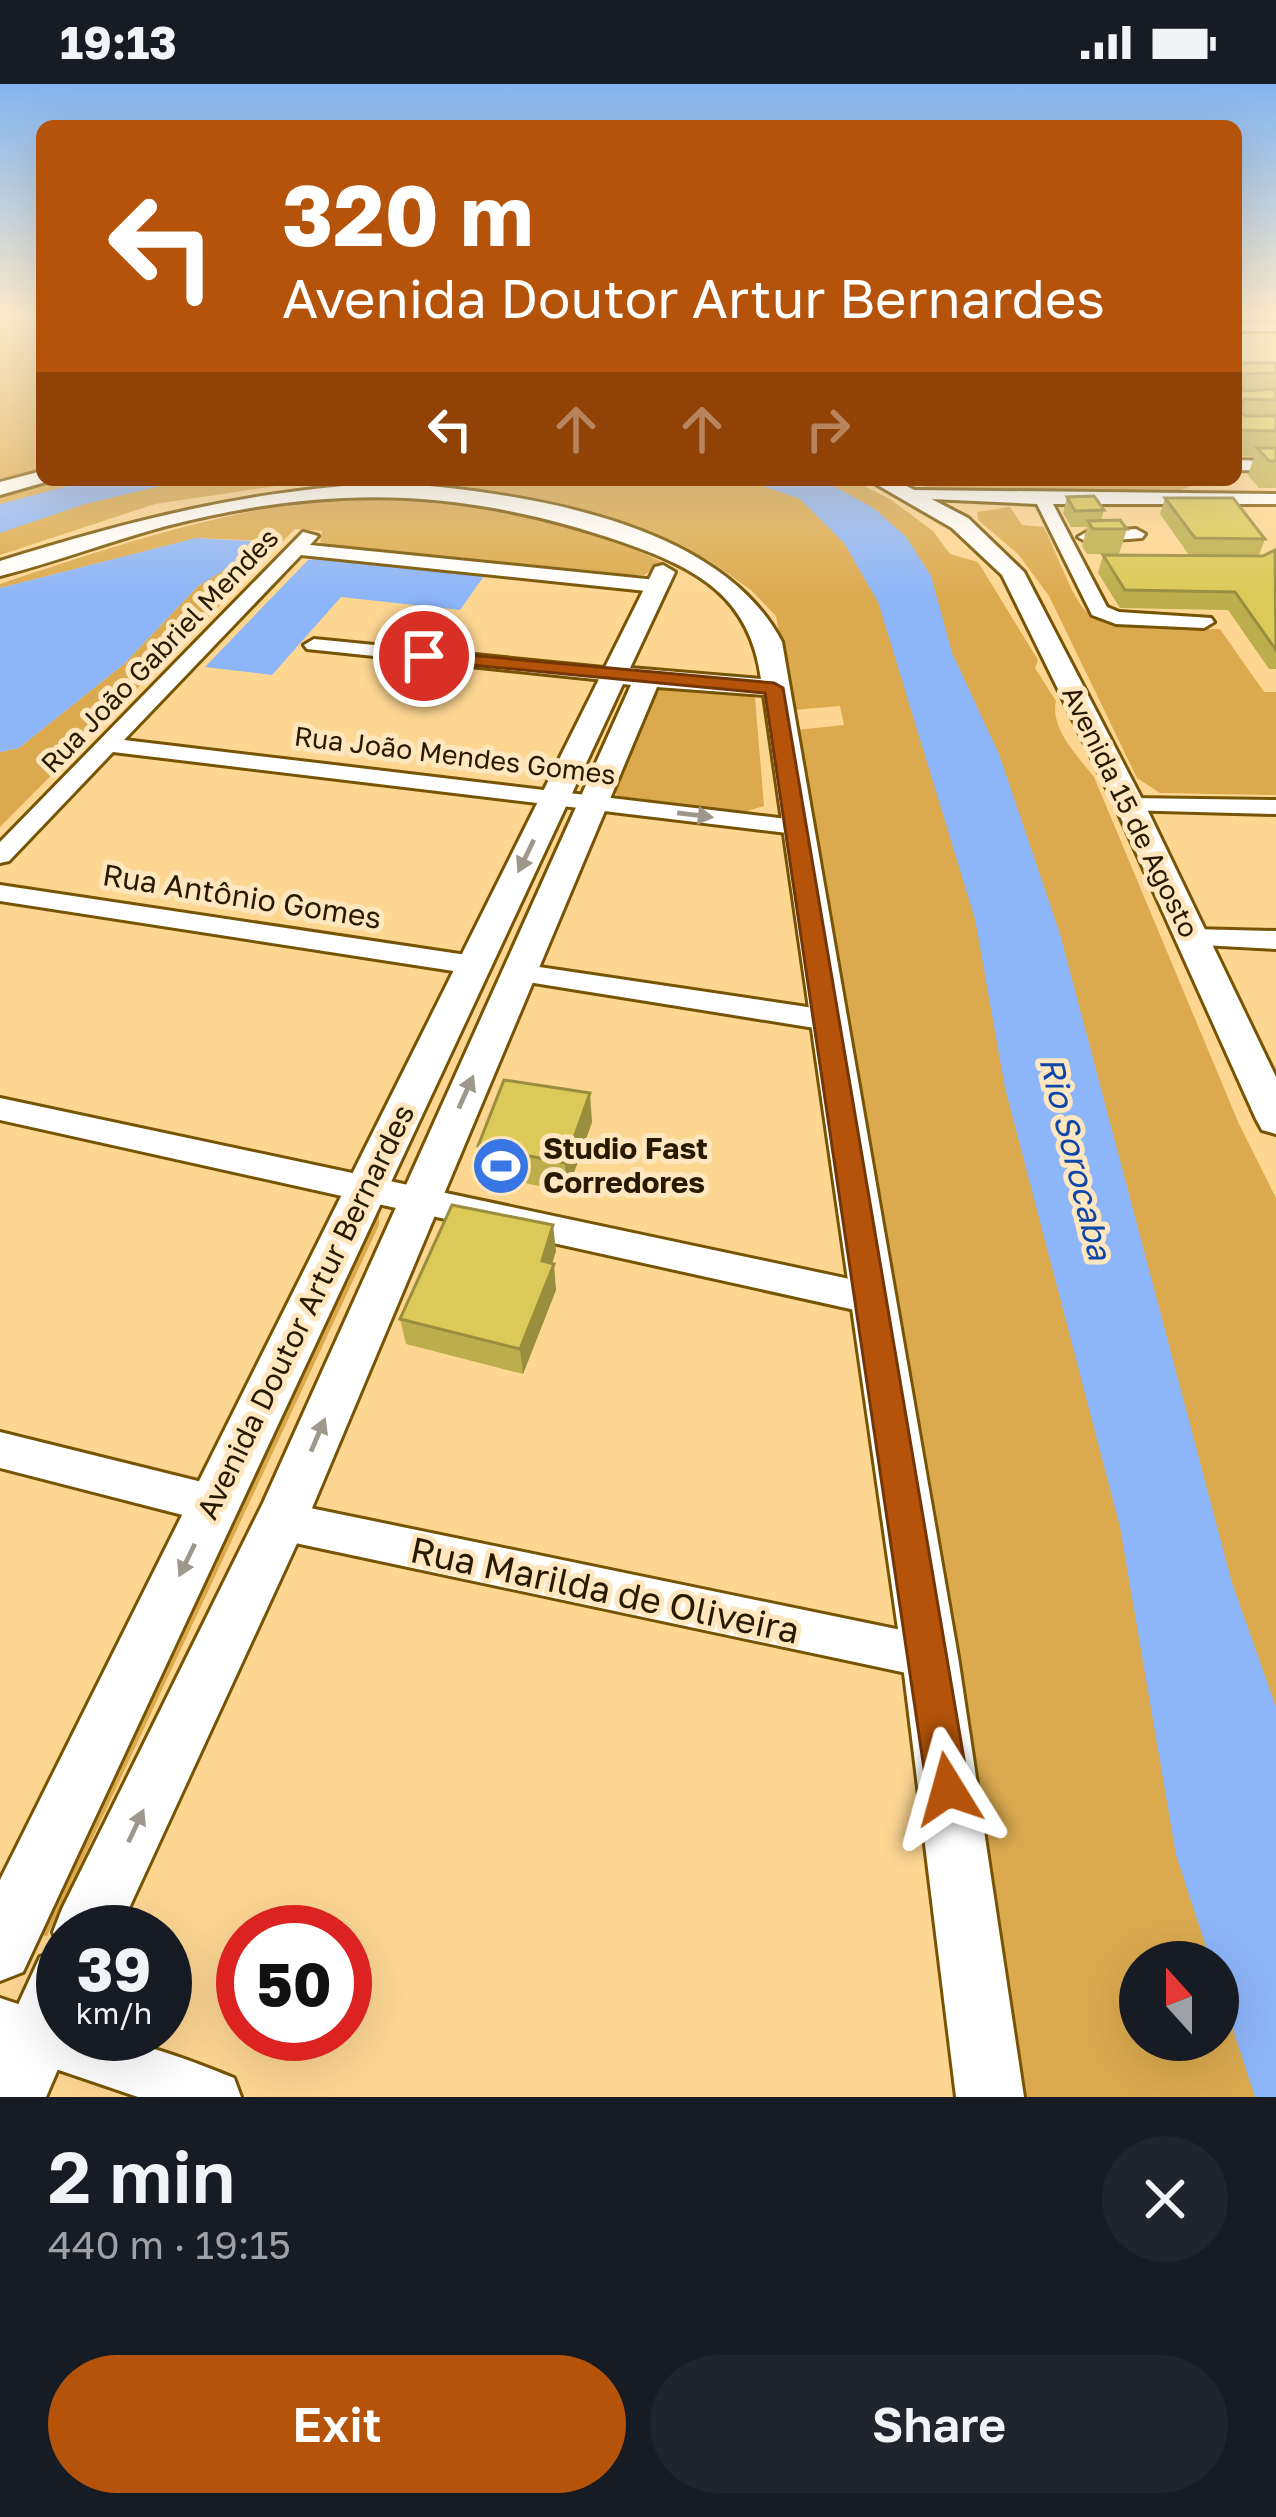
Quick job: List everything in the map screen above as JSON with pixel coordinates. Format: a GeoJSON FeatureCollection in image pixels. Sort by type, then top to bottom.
{"type":"FeatureCollection","features":[{"type":"Feature","properties":{"kind":"main road"},"geometry":{"type":"LineString","coordinates":[[0,489],[36,479]]}},
{"type":"Feature","properties":{"kind":"main road","name":"Avenida 15 de Agosto"},"geometry":{"type":"LineString","coordinates":[[894,486],[945,506],[1012,572],[1130,805],[1276,1119]]}},
{"type":"Feature","properties":{"kind":"main road"},"geometry":{"type":"LineString","coordinates":[[0,569],[156,519],[244,500],[357,488],[457,491],[616,531],[670,553],[722,581],[758,614],[769,642],[930,1657],[990,2097]]}},
{"type":"Feature","properties":{"kind":"main road","name":"Avenida Doutor Artur Bernardes"},"geometry":{"type":"LineString","coordinates":[[98,1905],[280,1521],[595,803],[660,579]]}},
{"type":"Feature","properties":{"kind":"main road"},"geometry":{"type":"LineString","coordinates":[[630,677],[774,688]]}},
{"type":"Feature","properties":{"kind":"main road","name":"Avenida Doutor Artur Bernardes"},"geometry":{"type":"LineString","coordinates":[[0,1948],[554,798],[630,677]]}},
{"type":"Feature","properties":{"kind":"main road"},"geometry":{"type":"LineString","coordinates":[[11,2097],[34,2014]]}},
{"type":"Feature","properties":{"kind":"street"},"geometry":{"type":"LineString","coordinates":[[1242,465],[1276,466]]}},
{"type":"Feature","properties":{"kind":"street"},"geometry":{"type":"LineString","coordinates":[[1216,486],[1240,500]]}},
{"type":"Feature","properties":{"kind":"street"},"geometry":{"type":"LineString","coordinates":[[945,506],[1005,500],[1276,499]]}},
{"type":"Feature","properties":{"kind":"street"},"geometry":{"type":"LineString","coordinates":[[1043,500],[1099,611],[1116,618],[1204,622]]}},
{"type":"Feature","properties":{"kind":"street"},"geometry":{"type":"LineString","coordinates":[[1063,537],[1136,534]]}},
{"type":"Feature","properties":{"kind":"street","name":"Rua João Gabriel Mendes"},"geometry":{"type":"LineString","coordinates":[[0,856],[303,542],[660,579]]}},
{"type":"Feature","properties":{"kind":"street"},"geometry":{"type":"LineString","coordinates":[[1076,563],[1099,563]]}},
{"type":"Feature","properties":{"kind":"street"},"geometry":{"type":"LineString","coordinates":[[314,645],[630,677]]}},
{"type":"Feature","properties":{"kind":"street","name":"Rua João Mendes Gomes"},"geometry":{"type":"LineString","coordinates":[[107,745],[796,826]]}},
{"type":"Feature","properties":{"kind":"street"},"geometry":{"type":"LineString","coordinates":[[1130,805],[1276,807]]}},
{"type":"Feature","properties":{"kind":"street","name":"Rua Antônio Gomes"},"geometry":{"type":"LineString","coordinates":[[0,893],[473,965]]}},
{"type":"Feature","properties":{"kind":"street"},"geometry":{"type":"LineString","coordinates":[[1192,938],[1276,940]]}},
{"type":"Feature","properties":{"kind":"street"},"geometry":{"type":"LineString","coordinates":[[519,973],[827,1020]]}},
{"type":"Feature","properties":{"kind":"street"},"geometry":{"type":"LineString","coordinates":[[0,1109],[873,1299]]}},
{"type":"Feature","properties":{"kind":"street"},"geometry":{"type":"LineString","coordinates":[[0,1450],[214,1504]]}},
{"type":"Feature","properties":{"kind":"street","name":"Rua Marilda de Oliveira"},"geometry":{"type":"LineString","coordinates":[[280,1521],[930,1657]]}},
{"type":"Feature","properties":{"kind":"street"},"geometry":{"type":"LineString","coordinates":[[34,2014],[215,2097]]}},
{"type":"Feature","properties":{"kind":"shaded area"},"geometry":{"type":"Polygon","coordinates":[[[0,409],[36,409],[36,473],[0,483],[0,409]]]}},
{"type":"Feature","properties":{"kind":"shaded area"},"geometry":{"type":"Polygon","coordinates":[[[38,486],[276,486],[155,504],[0,555],[0,497],[38,486]]]}},
{"type":"Feature","properties":{"kind":"shaded area"},"geometry":{"type":"Polygon","coordinates":[[[458,486],[864,486],[933,531],[950,554],[978,562],[1038,660],[1035,668],[1056,701],[1061,732],[1094,777],[1239,1124],[1276,1198],[1276,2097],[1022,2097],[934,1501],[796,730],[844,725],[840,706],[793,710],[776,616],[751,590],[710,561],[523,498],[458,486]]]}},
{"type":"Feature","properties":{"kind":"shaded area"},"geometry":{"type":"Polygon","coordinates":[[[923,486],[1191,486],[1176,492],[950,492],[923,486]]]}},
{"type":"Feature","properties":{"kind":"shaded area"},"geometry":{"type":"Polygon","coordinates":[[[388,496],[530,516],[598,536],[664,563],[644,575],[634,575],[325,544],[320,542],[322,531],[295,529],[241,584],[223,583],[212,593],[229,596],[0,827],[0,752],[19,748],[124,664],[198,586],[270,541],[196,538],[0,588],[0,584],[143,538],[239,514],[388,496]]]}},
{"type":"Feature","properties":{"kind":"shaded area"},"geometry":{"type":"Polygon","coordinates":[[[1010,507],[1022,525],[1044,527],[1082,606],[1099,619],[1132,627],[1220,629],[1264,692],[1276,692],[1276,795],[1160,793],[1137,778],[1049,596],[1018,554],[978,520],[977,512],[1010,507]]]}},
{"type":"Feature","properties":{"kind":"shaded area"},"geometry":{"type":"Polygon","coordinates":[[[664,685],[749,690],[755,698],[764,806],[744,812],[614,792],[654,691],[664,685]]]}},
{"type":"Feature","properties":{"kind":"shaded area"},"geometry":{"type":"Polygon","coordinates":[[[371,1213],[379,1215],[379,1225],[61,1905],[37,1905],[371,1213]]]}},
{"type":"Feature","properties":{"kind":"shaded area"},"geometry":{"type":"Polygon","coordinates":[[[36,1907],[36,1934],[24,1932],[36,1907]]]}},
{"type":"Feature","properties":{"kind":"water"},"geometry":{"type":"Polygon","coordinates":[[[68,486],[161,486],[85,504],[0,533],[0,504],[68,486]]]}},
{"type":"Feature","properties":{"kind":"water","name":"Rio Sorocaba"},"geometry":{"type":"Polygon","coordinates":[[[762,486],[834,486],[875,509],[907,538],[931,576],[952,653],[999,754],[1060,934],[1232,1583],[1276,1707],[1276,2097],[1255,2097],[1239,2048],[1239,1941],[1204,1941],[1176,1855],[1120,1527],[1005,1088],[975,919],[878,602],[844,543],[800,499],[762,486]]]}},
{"type":"Feature","properties":{"kind":"water"},"geometry":{"type":"Polygon","coordinates":[[[196,538],[271,542],[198,586],[124,664],[19,748],[0,752],[0,588],[196,538]]]}},
{"type":"Feature","properties":{"kind":"water"},"geometry":{"type":"Polygon","coordinates":[[[308,560],[484,576],[460,610],[341,597],[272,675],[205,667],[308,560]]]}},
{"type":"Feature","properties":{"kind":"building"},"geometry":{"type":"Polygon","coordinates":[[[1242,414],[1276,416],[1276,431],[1242,430],[1242,414]]]}},
{"type":"Feature","properties":{"kind":"building"},"geometry":{"type":"Polygon","coordinates":[[[1257,448],[1276,448],[1276,461],[1269,461],[1257,448]]]}},
{"type":"Feature","properties":{"kind":"building"},"geometry":{"type":"Polygon","coordinates":[[[1094,496],[1104,510],[1075,511],[1067,497],[1094,496]]]}},
{"type":"Feature","properties":{"kind":"building"},"geometry":{"type":"Polygon","coordinates":[[[1165,498],[1233,498],[1265,539],[1195,538],[1165,498]]]}},
{"type":"Feature","properties":{"kind":"building"},"geometry":{"type":"Polygon","coordinates":[[[1120,520],[1127,529],[1093,529],[1088,521],[1120,520]]]}},
{"type":"Feature","properties":{"kind":"building"},"geometry":{"type":"Polygon","coordinates":[[[1275,550],[1276,650],[1235,592],[1125,590],[1103,555],[1263,556],[1275,550]]]}},
{"type":"Feature","properties":{"kind":"building"},"geometry":{"type":"Polygon","coordinates":[[[504,1080],[590,1093],[565,1163],[478,1146],[504,1080]]]}},
{"type":"Feature","properties":{"kind":"building"},"geometry":{"type":"Polygon","coordinates":[[[452,1205],[553,1225],[542,1261],[554,1264],[520,1349],[400,1319],[452,1205]]]}},
{"type":"Feature","properties":{"kind":"place","name":"Studio Fast Corredores"},"geometry":{"type":"Point","coordinates":[501,1166]}},
{"type":"Feature","properties":{"kind":"route"},"geometry":{"type":"LineString","coordinates":[[424,656],[774,688],[948,1789]]}}]}
